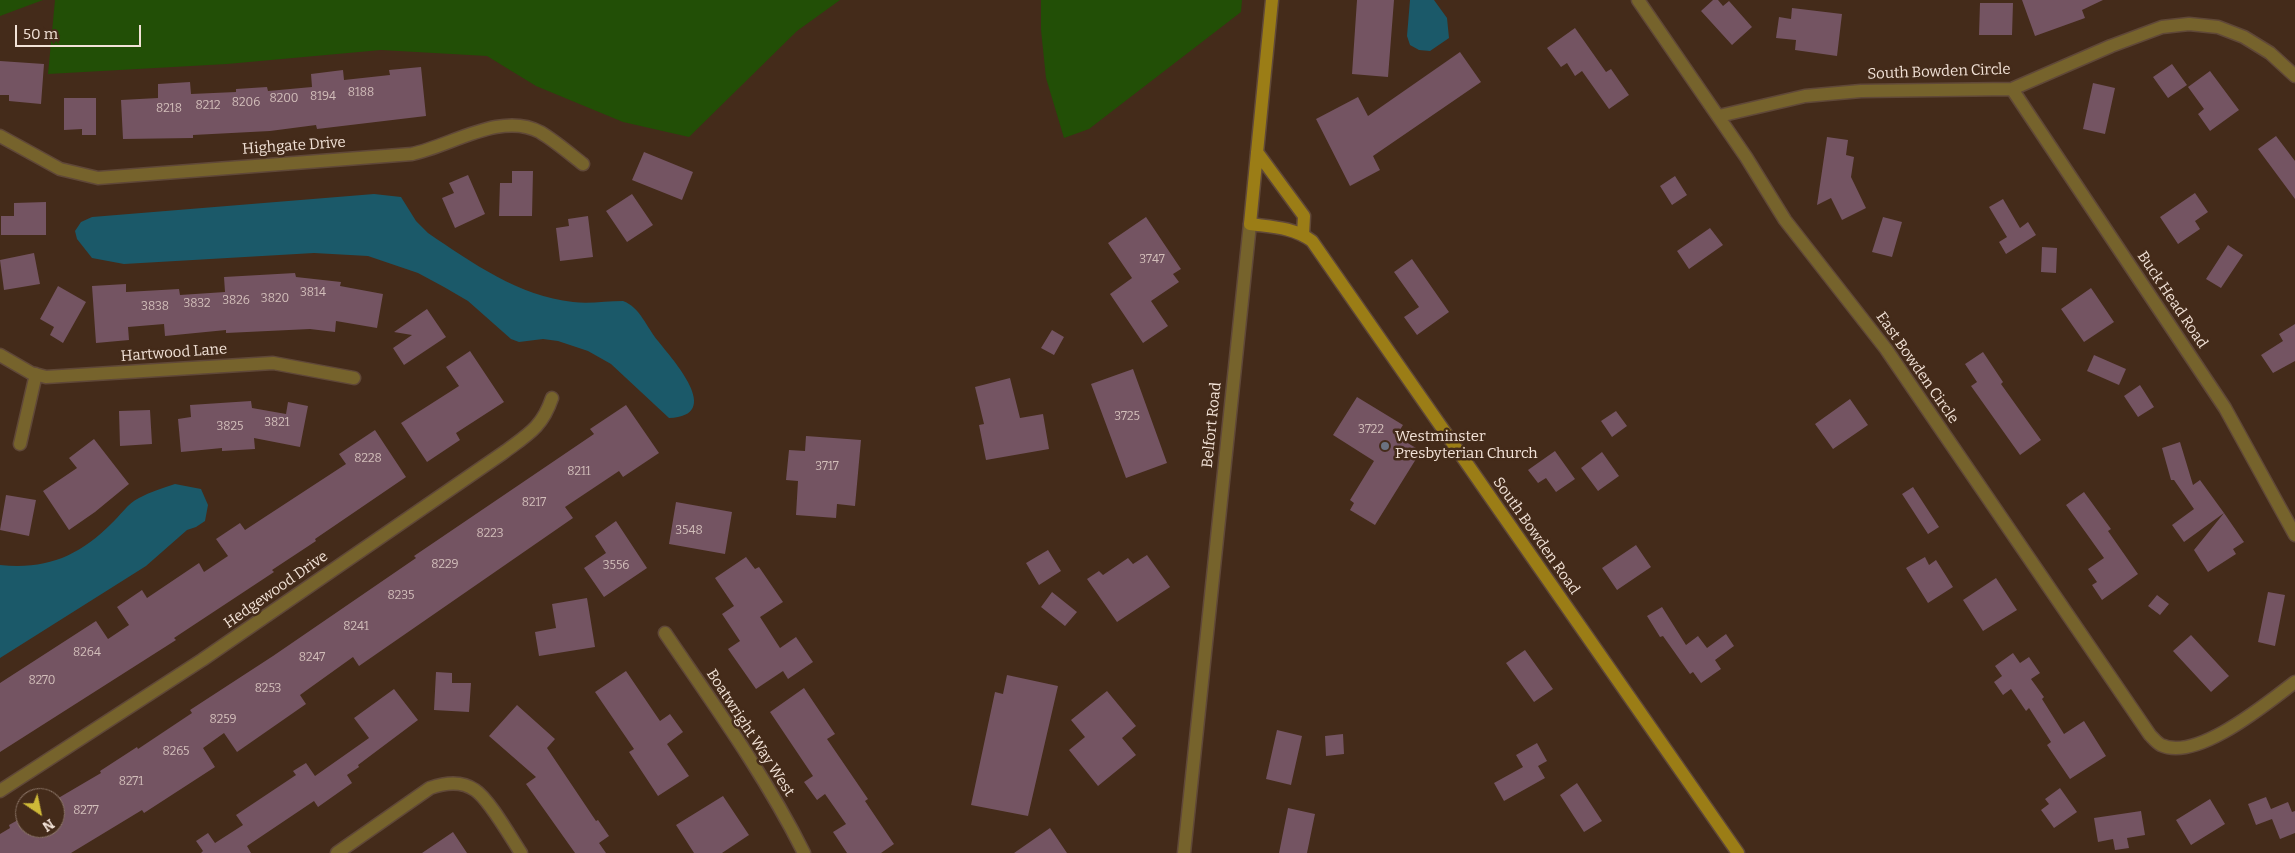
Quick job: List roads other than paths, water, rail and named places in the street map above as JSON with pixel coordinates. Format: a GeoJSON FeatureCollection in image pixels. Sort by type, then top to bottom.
{"type":"FeatureCollection","features":[{"type":"Feature","properties":{"kind":"main road","name":"Belfort Road"},"geometry":{"type":"LineString","coordinates":[[1250,224],[1272,0]]}},
{"type":"Feature","properties":{"kind":"main road"},"geometry":{"type":"LineString","coordinates":[[1256,152],[1304,216],[1303,235]]}},
{"type":"Feature","properties":{"kind":"main road","name":"South Bowden Road"},"geometry":{"type":"LineString","coordinates":[[1250,224],[1286,228],[1303,235],[1317,249],[1738,853]]}},
{"type":"Feature","properties":{"kind":"street","name":"East Bowden Circle"},"geometry":{"type":"LineString","coordinates":[[1638,0],[1718,116],[1785,220],[1886,349],[2150,735],[2161,745],[2172,748],[2194,746],[2212,740],[2295,682]]}},
{"type":"Feature","properties":{"kind":"street","name":"South Bowden Circle"},"geometry":{"type":"LineString","coordinates":[[1718,116],[1805,96],[1833,93],[2012,89],[2111,46],[2162,27],[2189,24],[2218,27],[2244,37],[2270,53],[2292,72]]}},
{"type":"Feature","properties":{"kind":"street","name":"Buck Head Road"},"geometry":{"type":"LineString","coordinates":[[2012,89],[2225,408],[2295,535]]}},
{"type":"Feature","properties":{"kind":"street","name":"Highgate Drive"},"geometry":{"type":"LineString","coordinates":[[0,136],[60,169],[98,178],[412,154],[431,150],[501,126],[519,125],[539,132],[583,164]]}},
{"type":"Feature","properties":{"kind":"street","name":"Belfort Road"},"geometry":{"type":"LineString","coordinates":[[1184,853],[1250,224]]}},
{"type":"Feature","properties":{"kind":"street","name":"Hartwood Lane"},"geometry":{"type":"LineString","coordinates":[[0,355],[16,365],[46,377],[273,363],[354,378]]}},
{"type":"Feature","properties":{"kind":"street"},"geometry":{"type":"LineString","coordinates":[[20,444],[36,374]]}},
{"type":"Feature","properties":{"kind":"street","name":"Hedgewood Drive"},"geometry":{"type":"LineString","coordinates":[[0,790],[202,660],[503,453],[534,430],[546,415],[552,398]]}},
{"type":"Feature","properties":{"kind":"street","name":"Boatwright Way West"},"geometry":{"type":"LineString","coordinates":[[665,633],[759,772],[785,815],[804,853]]}},
{"type":"Feature","properties":{"kind":"street"},"geometry":{"type":"LineString","coordinates":[[337,853],[430,788],[444,783],[460,784],[475,790],[486,802],[521,853]]}},
{"type":"Feature","properties":{"kind":"water"},"geometry":{"type":"Polygon","coordinates":[[[1410,0],[1434,0],[1447,18],[1449,38],[1430,51],[1419,50],[1410,45],[1407,36],[1410,0]]]}},
{"type":"Feature","properties":{"kind":"water"},"geometry":{"type":"Polygon","coordinates":[[[374,194],[401,197],[416,221],[428,233],[462,256],[515,285],[553,299],[592,303],[623,301],[629,304],[639,313],[654,336],[674,360],[690,386],[694,398],[693,408],[685,415],[669,418],[611,364],[588,351],[558,341],[543,339],[519,342],[511,339],[468,301],[444,287],[418,273],[368,256],[314,253],[124,264],[92,258],[77,239],[75,231],[81,222],[92,217],[374,194]]]}},
{"type":"Feature","properties":{"kind":"water"},"geometry":{"type":"Polygon","coordinates":[[[175,484],[201,489],[208,505],[205,521],[187,530],[146,566],[0,658],[0,565],[17,566],[47,563],[74,552],[87,545],[99,535],[135,500],[175,484]]]}},
{"type":"Feature","properties":{"kind":"place","name":"Westminster Presbyterian Church"},"geometry":{"type":"Point","coordinates":[1385,446]}}]}
